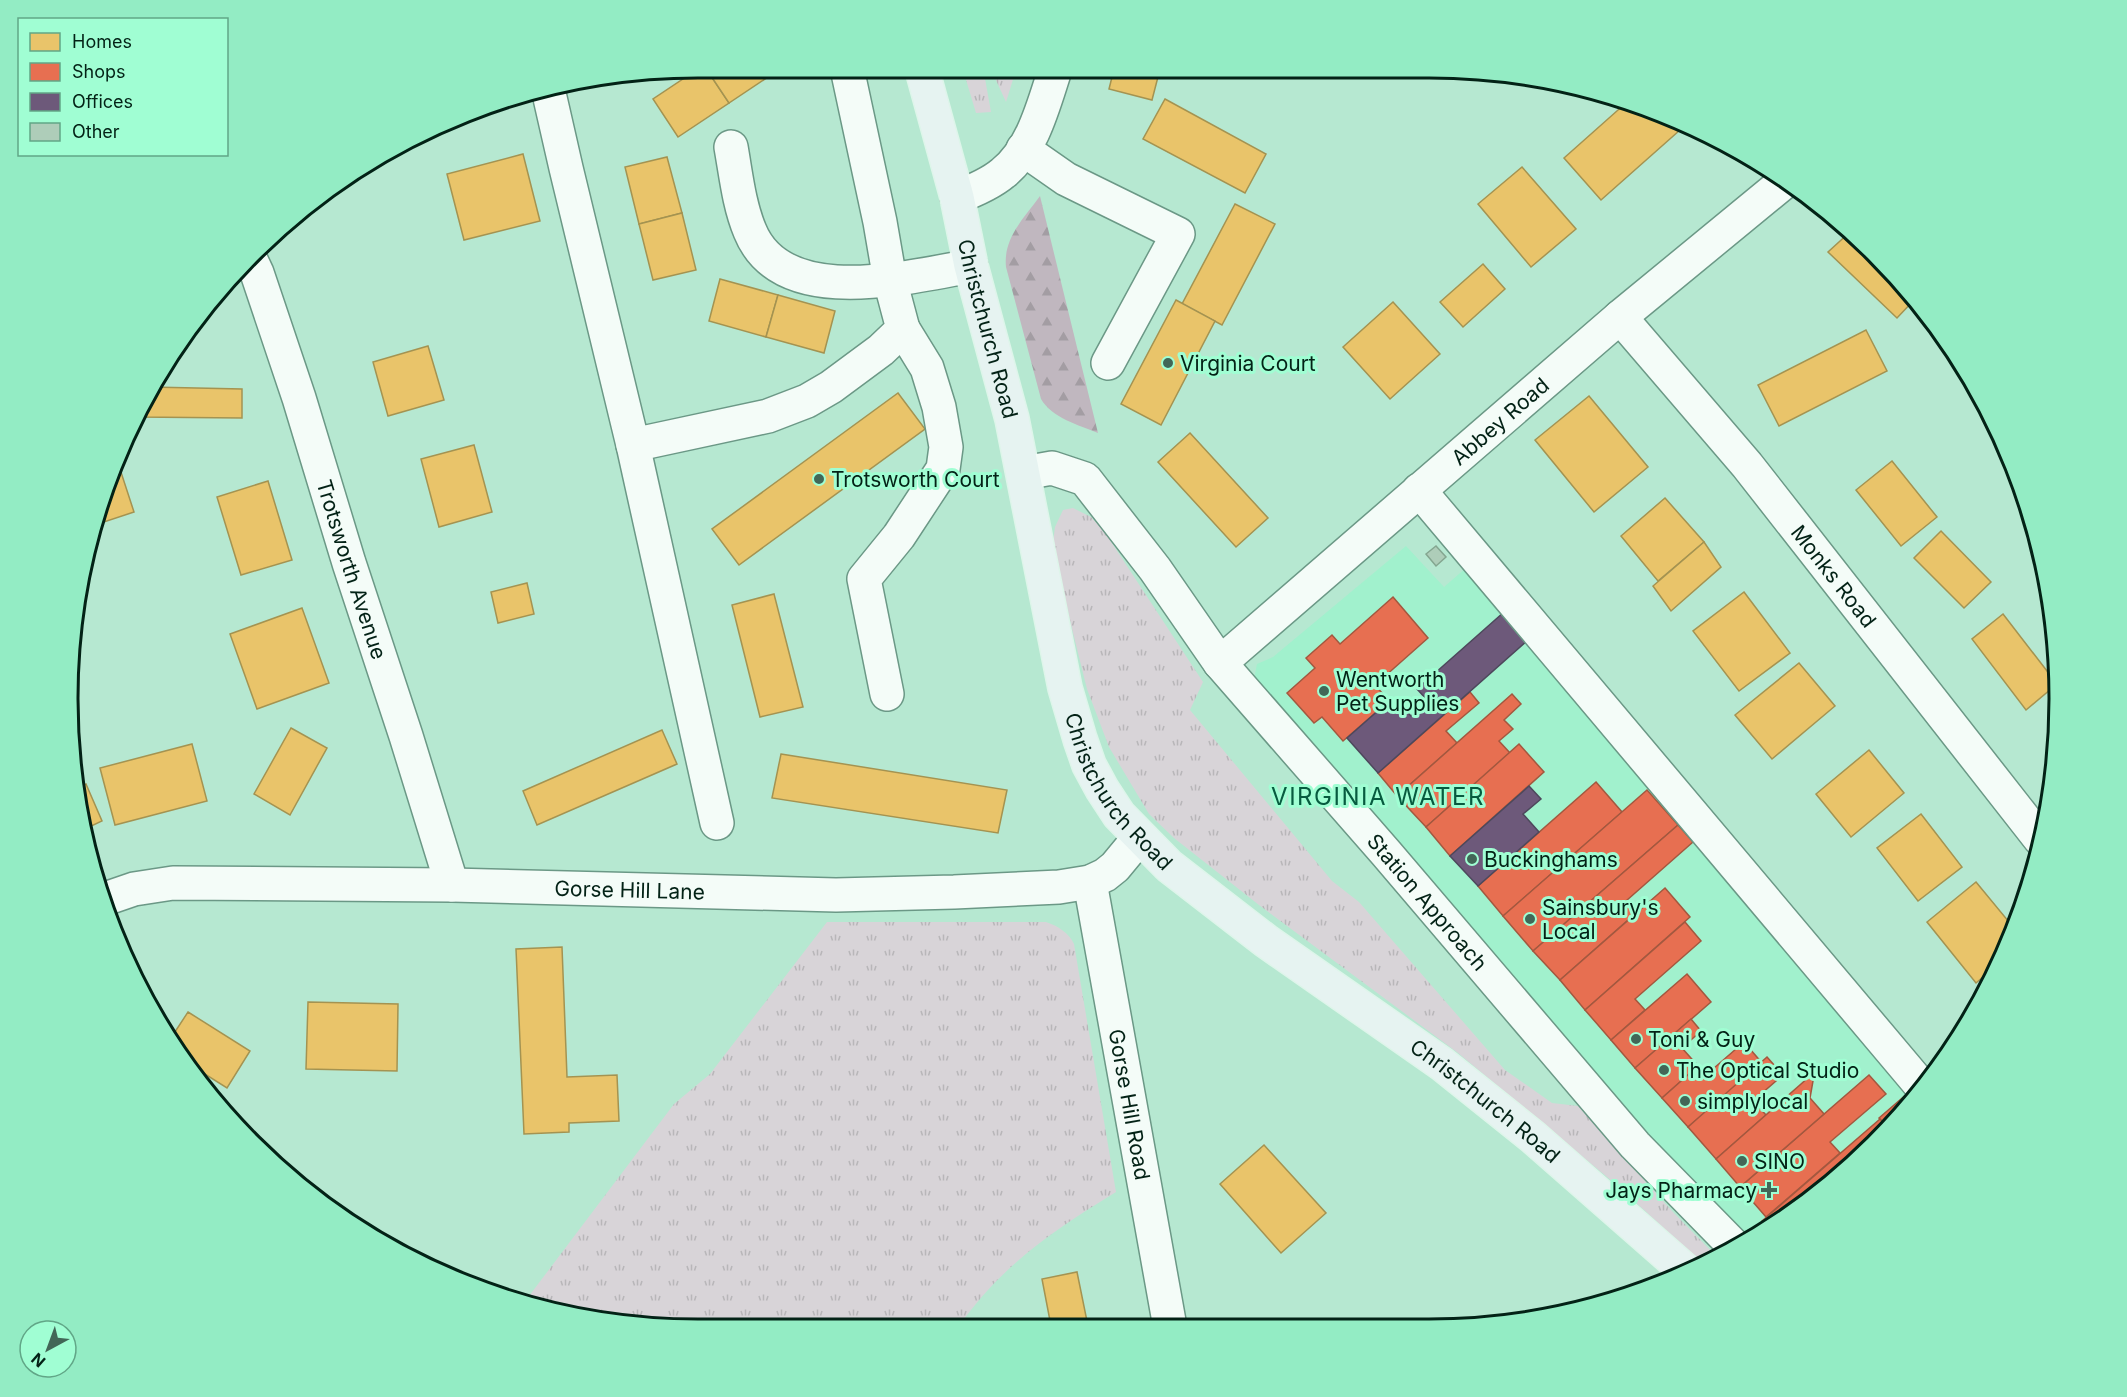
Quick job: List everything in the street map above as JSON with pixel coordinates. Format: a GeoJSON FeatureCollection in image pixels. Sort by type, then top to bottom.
{"type":"FeatureCollection","features":[{"type":"Feature","properties":{"kind":"main road","name":"Christchurch Road"},"geometry":{"type":"LineString","coordinates":[[924,78],[957,197],[971,266],[1012,419],[1054,640],[1080,739],[1089,765],[1119,816],[1169,866],[1266,941],[1442,1064],[1533,1137],[1680,1266]]}},
{"type":"Feature","properties":{"kind":"street"},"geometry":{"type":"LineString","coordinates":[[849,78],[890,280],[903,329],[927,368],[939,407],[946,447],[943,469],[931,489],[899,536],[864,579],[887,694]]}},
{"type":"Feature","properties":{"kind":"street"},"geometry":{"type":"LineString","coordinates":[[957,197],[983,186],[1004,173],[1034,131],[1052,78]]}},
{"type":"Feature","properties":{"kind":"street"},"geometry":{"type":"LineString","coordinates":[[550,96],[633,446],[717,823]]}},
{"type":"Feature","properties":{"kind":"street"},"geometry":{"type":"LineString","coordinates":[[731,147],[738,190],[750,232],[764,254],[787,271],[827,281],[866,283],[971,266]]}},
{"type":"Feature","properties":{"kind":"street"},"geometry":{"type":"LineString","coordinates":[[1023,149],[1066,179],[1179,234],[1108,363]]}},
{"type":"Feature","properties":{"kind":"street","name":"Abbey Road"},"geometry":{"type":"LineString","coordinates":[[1220,663],[1620,317],[1778,187]]}},
{"type":"Feature","properties":{"kind":"street","name":"Trotsworth Avenue"},"geometry":{"type":"LineString","coordinates":[[254,266],[299,398],[452,885]]}},
{"type":"Feature","properties":{"kind":"street","name":"Monks Road"},"geometry":{"type":"LineString","coordinates":[[1620,317],[1747,465],[2034,832]]}},
{"type":"Feature","properties":{"kind":"street"},"geometry":{"type":"LineString","coordinates":[[633,446],[768,416],[807,400],[831,387],[881,350],[903,329]]}},
{"type":"Feature","properties":{"kind":"street","name":"Station Approach"},"geometry":{"type":"LineString","coordinates":[[1024,473],[1052,468],[1085,479],[1155,569],[1220,663],[1386,853],[1635,1145],[1729,1241]]}},
{"type":"Feature","properties":{"kind":"street"},"geometry":{"type":"LineString","coordinates":[[1419,490],[1917,1081]]}},
{"type":"Feature","properties":{"kind":"street","name":"Gorse Hill Lane"},"geometry":{"type":"LineString","coordinates":[[111,897],[134,889],[173,883],[452,885],[836,895],[1059,887],[1090,882],[1105,875],[1115,867],[1139,838]]}},
{"type":"Feature","properties":{"kind":"street","name":"Gorse Hill Road"},"geometry":{"type":"LineString","coordinates":[[1090,882],[1169,1319]]}},
{"type":"Feature","properties":{"kind":"shaded area"},"geometry":{"type":"Polygon","coordinates":[[[1406,546],[1444,587],[1467,567],[1910,1089],[1895,1108],[1838,1165],[1806,1191],[1734,1239],[1253,684],[1257,664],[1273,657],[1406,546]]]}},
{"type":"Feature","properties":{"kind":"green space"},"geometry":{"type":"Polygon","coordinates":[[[966,78],[985,78],[991,112],[976,113],[966,78]]]}},
{"type":"Feature","properties":{"kind":"green space"},"geometry":{"type":"Polygon","coordinates":[[[995,78],[1013,78],[1006,102],[995,78]]]}},
{"type":"Feature","properties":{"kind":"green space"},"geometry":{"type":"Polygon","coordinates":[[[1040,196],[1098,433],[1059,416],[1041,399],[1006,267],[1011,238],[1021,220],[1040,196]]]}},
{"type":"Feature","properties":{"kind":"green space"},"geometry":{"type":"Polygon","coordinates":[[[1073,508],[1091,517],[1104,531],[1203,682],[1190,710],[1332,881],[1359,902],[1505,1070],[1552,1103],[1578,1106],[1711,1251],[1696,1258],[1619,1187],[1458,1053],[1259,905],[1174,838],[1149,814],[1109,747],[1087,689],[1053,542],[1055,527],[1063,510],[1073,508]]]}},
{"type":"Feature","properties":{"kind":"green space"},"geometry":{"type":"Polygon","coordinates":[[[827,922],[1046,922],[1066,933],[1074,944],[1116,1192],[1071,1220],[1030,1250],[993,1285],[964,1319],[658,1318],[577,1307],[529,1295],[674,1104],[710,1074],[827,922]]]}},
{"type":"Feature","properties":{"kind":"building: Homes"},"geometry":{"type":"Polygon","coordinates":[[[684,78],[712,78],[729,103],[678,137],[653,99],[684,78]]]}},
{"type":"Feature","properties":{"kind":"building: Homes"},"geometry":{"type":"Polygon","coordinates":[[[712,78],[766,78],[729,103],[712,78]]]}},
{"type":"Feature","properties":{"kind":"building: Homes"},"geometry":{"type":"Polygon","coordinates":[[[1112,78],[1158,78],[1152,100],[1109,89],[1112,78]]]}},
{"type":"Feature","properties":{"kind":"building: Homes"},"geometry":{"type":"Polygon","coordinates":[[[1165,99],[1266,154],[1245,193],[1143,139],[1165,99]]]}},
{"type":"Feature","properties":{"kind":"building: Homes"},"geometry":{"type":"Polygon","coordinates":[[[1620,108],[1679,131],[1601,200],[1564,158],[1620,108]]]}},
{"type":"Feature","properties":{"kind":"building: Homes"},"geometry":{"type":"Polygon","coordinates":[[[523,154],[540,221],[464,240],[447,174],[523,154]]]}},
{"type":"Feature","properties":{"kind":"building: Homes"},"geometry":{"type":"Polygon","coordinates":[[[667,157],[682,213],[639,224],[625,167],[667,157]]]}},
{"type":"Feature","properties":{"kind":"building: Homes"},"geometry":{"type":"Polygon","coordinates":[[[1522,167],[1576,229],[1531,267],[1478,204],[1522,167]]]}},
{"type":"Feature","properties":{"kind":"building: Homes","name":"Virginia Court"},"geometry":{"type":"Polygon","coordinates":[[[1235,204],[1275,224],[1222,325],[1182,304],[1235,204]]]}},
{"type":"Feature","properties":{"kind":"building: Homes"},"geometry":{"type":"Polygon","coordinates":[[[682,213],[696,270],[653,280],[639,224],[682,213]]]}},
{"type":"Feature","properties":{"kind":"building: Homes"},"geometry":{"type":"Polygon","coordinates":[[[1844,238],[1909,306],[1897,318],[1828,252],[1844,238]]]}},
{"type":"Feature","properties":{"kind":"building: Homes"},"geometry":{"type":"Polygon","coordinates":[[[1483,264],[1505,289],[1463,327],[1440,302],[1483,264]]]}},
{"type":"Feature","properties":{"kind":"building: Homes"},"geometry":{"type":"Polygon","coordinates":[[[720,279],[778,295],[766,337],[709,321],[720,279]]]}},
{"type":"Feature","properties":{"kind":"building: Homes"},"geometry":{"type":"Polygon","coordinates":[[[778,295],[835,311],[824,353],[766,337],[778,295]]]}},
{"type":"Feature","properties":{"kind":"building: Homes","name":"Virginia Court"},"geometry":{"type":"Polygon","coordinates":[[[1176,300],[1215,321],[1161,425],[1121,404],[1176,300]]]}},
{"type":"Feature","properties":{"kind":"building: Homes"},"geometry":{"type":"Polygon","coordinates":[[[1393,302],[1440,354],[1390,399],[1343,347],[1393,302]]]}},
{"type":"Feature","properties":{"kind":"building: Homes"},"geometry":{"type":"Polygon","coordinates":[[[1866,330],[1887,371],[1779,426],[1758,385],[1866,330]]]}},
{"type":"Feature","properties":{"kind":"building: Homes"},"geometry":{"type":"Polygon","coordinates":[[[428,346],[444,400],[388,416],[373,362],[428,346]]]}},
{"type":"Feature","properties":{"kind":"building: Homes"},"geometry":{"type":"Polygon","coordinates":[[[161,387],[242,389],[242,418],[146,417],[161,387]]]}},
{"type":"Feature","properties":{"kind":"building: Homes","name":"Trotsworth Court"},"geometry":{"type":"Polygon","coordinates":[[[898,393],[925,429],[739,565],[712,529],[898,393]]]}},
{"type":"Feature","properties":{"kind":"building: Homes"},"geometry":{"type":"Polygon","coordinates":[[[1589,396],[1648,467],[1594,512],[1535,440],[1589,396]]]}},
{"type":"Feature","properties":{"kind":"building: Homes","name":"Virginia Court"},"geometry":{"type":"Polygon","coordinates":[[[1190,433],[1268,518],[1236,547],[1158,462],[1190,433]]]}},
{"type":"Feature","properties":{"kind":"building: Homes"},"geometry":{"type":"Polygon","coordinates":[[[474,445],[492,512],[439,527],[421,459],[474,445]]]}},
{"type":"Feature","properties":{"kind":"building: Homes"},"geometry":{"type":"Polygon","coordinates":[[[1892,461],[1937,517],[1901,546],[1856,490],[1892,461]]]}},
{"type":"Feature","properties":{"kind":"building: Homes"},"geometry":{"type":"Polygon","coordinates":[[[121,472],[134,512],[104,522],[121,472]]]}},
{"type":"Feature","properties":{"kind":"building: Homes"},"geometry":{"type":"Polygon","coordinates":[[[268,481],[292,560],[241,575],[217,497],[268,481]]]}},
{"type":"Feature","properties":{"kind":"building: Homes"},"geometry":{"type":"Polygon","coordinates":[[[1665,498],[1704,542],[1658,581],[1621,536],[1665,498]]]}},
{"type":"Feature","properties":{"kind":"building: Homes"},"geometry":{"type":"Polygon","coordinates":[[[1941,531],[1991,582],[1964,608],[1914,558],[1941,531]]]}},
{"type":"Feature","properties":{"kind":"building: Homes"},"geometry":{"type":"Polygon","coordinates":[[[1704,542],[1721,567],[1671,611],[1653,586],[1704,542]]]}},
{"type":"Feature","properties":{"kind":"building: Homes"},"geometry":{"type":"Polygon","coordinates":[[[527,583],[534,614],[498,623],[491,592],[527,583]]]}},
{"type":"Feature","properties":{"kind":"building: Homes"},"geometry":{"type":"Polygon","coordinates":[[[1744,592],[1790,653],[1739,691],[1693,631],[1744,592]]]}},
{"type":"Feature","properties":{"kind":"building: Homes"},"geometry":{"type":"Polygon","coordinates":[[[774,594],[803,707],[760,717],[732,605],[774,594]]]}},
{"type":"Feature","properties":{"kind":"building: Homes"},"geometry":{"type":"Polygon","coordinates":[[[302,608],[329,683],[257,709],[230,634],[302,608]]]}},
{"type":"Feature","properties":{"kind":"building: Homes"},"geometry":{"type":"Polygon","coordinates":[[[2003,614],[2048,673],[2049,691],[2026,710],[1972,639],[2003,614]]]}},
{"type":"Feature","properties":{"kind":"building: Homes"},"geometry":{"type":"Polygon","coordinates":[[[1799,663],[1835,706],[1772,759],[1735,715],[1799,663]]]}},
{"type":"Feature","properties":{"kind":"building: Homes"},"geometry":{"type":"Polygon","coordinates":[[[291,728],[327,748],[290,815],[254,794],[291,728]]]}},
{"type":"Feature","properties":{"kind":"building: Homes"},"geometry":{"type":"Polygon","coordinates":[[[662,730],[677,764],[537,825],[523,791],[662,730]]]}},
{"type":"Feature","properties":{"kind":"building: Homes"},"geometry":{"type":"Polygon","coordinates":[[[192,744],[207,801],[115,825],[100,768],[192,744]]]}},
{"type":"Feature","properties":{"kind":"building: Homes"},"geometry":{"type":"Polygon","coordinates":[[[1869,750],[1904,793],[1851,837],[1816,794],[1869,750]]]}},
{"type":"Feature","properties":{"kind":"building: Homes"},"geometry":{"type":"Polygon","coordinates":[[[781,754],[1007,790],[998,833],[772,798],[781,754]]]}},
{"type":"Feature","properties":{"kind":"building: Homes"},"geometry":{"type":"Polygon","coordinates":[[[86,784],[102,821],[91,826],[90,820],[84,785],[86,784]]]}},
{"type":"Feature","properties":{"kind":"building: Homes"},"geometry":{"type":"Polygon","coordinates":[[[1921,814],[1962,867],[1918,901],[1877,848],[1921,814]]]}},
{"type":"Feature","properties":{"kind":"building: Homes"},"geometry":{"type":"Polygon","coordinates":[[[1976,882],[2008,920],[1985,973],[1976,983],[1927,922],[1976,882]]]}},
{"type":"Feature","properties":{"kind":"building: Homes"},"geometry":{"type":"Polygon","coordinates":[[[562,947],[567,1077],[617,1075],[619,1121],[569,1123],[569,1132],[524,1134],[516,949],[562,947]]]}},
{"type":"Feature","properties":{"kind":"building: Homes"},"geometry":{"type":"Polygon","coordinates":[[[308,1002],[398,1004],[397,1071],[306,1069],[308,1002]]]}},
{"type":"Feature","properties":{"kind":"building: Homes"},"geometry":{"type":"Polygon","coordinates":[[[188,1012],[250,1051],[227,1088],[205,1074],[175,1031],[188,1012]]]}},
{"type":"Feature","properties":{"kind":"building: Homes"},"geometry":{"type":"Polygon","coordinates":[[[1264,1145],[1326,1213],[1281,1253],[1220,1184],[1264,1145]]]}},
{"type":"Feature","properties":{"kind":"building: Homes"},"geometry":{"type":"Polygon","coordinates":[[[1077,1272],[1087,1319],[1050,1319],[1042,1279],[1077,1272]]]}},
{"type":"Feature","properties":{"kind":"building: Shops"},"geometry":{"type":"Polygon","coordinates":[[[1393,597],[1428,638],[1375,685],[1389,701],[1343,741],[1322,717],[1314,723],[1287,693],[1315,668],[1306,658],[1332,635],[1340,644],[1393,597]]]}},
{"type":"Feature","properties":{"kind":"building: Shops"},"geometry":{"type":"Polygon","coordinates":[[[1470,692],[1479,703],[1446,731],[1457,743],[1397,796],[1378,773],[1470,692]]]}},
{"type":"Feature","properties":{"kind":"building: Shops"},"geometry":{"type":"Polygon","coordinates":[[[1512,694],[1521,704],[1504,720],[1513,729],[1499,741],[1510,753],[1426,827],[1397,796],[1512,694]]]}},
{"type":"Feature","properties":{"kind":"building: Shops"},"geometry":{"type":"Polygon","coordinates":[[[1519,744],[1544,772],[1450,856],[1426,827],[1519,744]]]}},
{"type":"Feature","properties":{"kind":"building: Shops"},"geometry":{"type":"Polygon","coordinates":[[[1596,782],[1622,812],[1503,916],[1478,886],[1596,782]]]}},
{"type":"Feature","properties":{"kind":"building: Shops"},"geometry":{"type":"Polygon","coordinates":[[[1647,790],[1678,825],[1533,951],[1503,916],[1647,790]]]}},
{"type":"Feature","properties":{"kind":"building: Shops"},"geometry":{"type":"Polygon","coordinates":[[[1678,825],[1693,842],[1626,901],[1637,912],[1560,980],[1533,951],[1678,825]]]}},
{"type":"Feature","properties":{"kind":"building: Shops"},"geometry":{"type":"Polygon","coordinates":[[[1665,888],[1690,917],[1585,1010],[1560,980],[1665,888]]]}},
{"type":"Feature","properties":{"kind":"building: Shops"},"geometry":{"type":"Polygon","coordinates":[[[1685,922],[1701,941],[1635,999],[1645,1010],[1611,1040],[1585,1010],[1685,922]]]}},
{"type":"Feature","properties":{"kind":"building: Shops"},"geometry":{"type":"Polygon","coordinates":[[[1687,974],[1711,1002],[1635,1068],[1611,1040],[1687,974]]]}},
{"type":"Feature","properties":{"kind":"building: Shops"},"geometry":{"type":"Polygon","coordinates":[[[1691,1019],[1701,1031],[1682,1048],[1698,1066],[1662,1098],[1635,1068],[1691,1019]]]}},
{"type":"Feature","properties":{"kind":"building: Shops"},"geometry":{"type":"Polygon","coordinates":[[[1744,1042],[1762,1063],[1688,1127],[1662,1098],[1698,1066],[1706,1075],[1744,1042]]]}},
{"type":"Feature","properties":{"kind":"building: Shops"},"geometry":{"type":"Polygon","coordinates":[[[1767,1057],[1783,1075],[1753,1101],[1766,1115],[1716,1159],[1688,1127],[1767,1057]]]}},
{"type":"Feature","properties":{"kind":"building: Shops"},"geometry":{"type":"Polygon","coordinates":[[[1869,1075],[1886,1094],[1830,1142],[1840,1153],[1766,1217],[1740,1187],[1869,1075]]]}},
{"type":"Feature","properties":{"kind":"building: Shops"},"geometry":{"type":"Polygon","coordinates":[[[1809,1077],[1813,1081],[1810,1098],[1824,1114],[1740,1187],[1716,1159],[1809,1077]]]}},
{"type":"Feature","properties":{"kind":"building: Shops"},"geometry":{"type":"Polygon","coordinates":[[[1905,1095],[1882,1121],[1879,1118],[1905,1095]]]}},
{"type":"Feature","properties":{"kind":"building: Shops"},"geometry":{"type":"Polygon","coordinates":[[[1880,1119],[1882,1121],[1838,1165],[1806,1191],[1762,1221],[1880,1119]]]}},
{"type":"Feature","properties":{"kind":"building: Offices"},"geometry":{"type":"Polygon","coordinates":[[[1504,612],[1528,640],[1378,773],[1347,738],[1389,701],[1401,714],[1406,711],[1411,716],[1428,701],[1417,689],[1504,612]]]}},
{"type":"Feature","properties":{"kind":"building: Offices"},"geometry":{"type":"Polygon","coordinates":[[[1529,786],[1541,799],[1523,814],[1539,832],[1478,886],[1450,856],[1529,786]]]}},
{"type":"Feature","properties":{"kind":"building: Other"},"geometry":{"type":"Polygon","coordinates":[[[1436,546],[1446,557],[1436,566],[1426,554],[1436,546]]]}},
{"type":"Feature","properties":{"kind":"place","name":"Virginia Court"},"geometry":{"type":"Point","coordinates":[1168,363]}},
{"type":"Feature","properties":{"kind":"place","name":"Trotsworth Court"},"geometry":{"type":"Point","coordinates":[819,479]}},
{"type":"Feature","properties":{"kind":"place","name":"Wentworth Pet Supplies"},"geometry":{"type":"Point","coordinates":[1324,691]}},
{"type":"Feature","properties":{"kind":"place","name":"Buckinghams"},"geometry":{"type":"Point","coordinates":[1472,859]}},
{"type":"Feature","properties":{"kind":"place","name":"Sainsbury's Local"},"geometry":{"type":"Point","coordinates":[1530,919]}},
{"type":"Feature","properties":{"kind":"place","name":"Toni & Guy"},"geometry":{"type":"Point","coordinates":[1636,1039]}},
{"type":"Feature","properties":{"kind":"place","name":"The Optical Studio"},"geometry":{"type":"Point","coordinates":[1664,1070]}},
{"type":"Feature","properties":{"kind":"place","name":"simplylocal"},"geometry":{"type":"Point","coordinates":[1685,1101]}},
{"type":"Feature","properties":{"kind":"place","name":"SINO"},"geometry":{"type":"Point","coordinates":[1742,1161]}},
{"type":"Feature","properties":{"kind":"place","name":"Jays Pharmacy"},"geometry":{"type":"Point","coordinates":[1769,1190]}},
{"type":"Feature","properties":{"kind":"district","name":"VIRGINIA WATER"},"geometry":{"type":"Point","coordinates":[1378,796]}}]}
